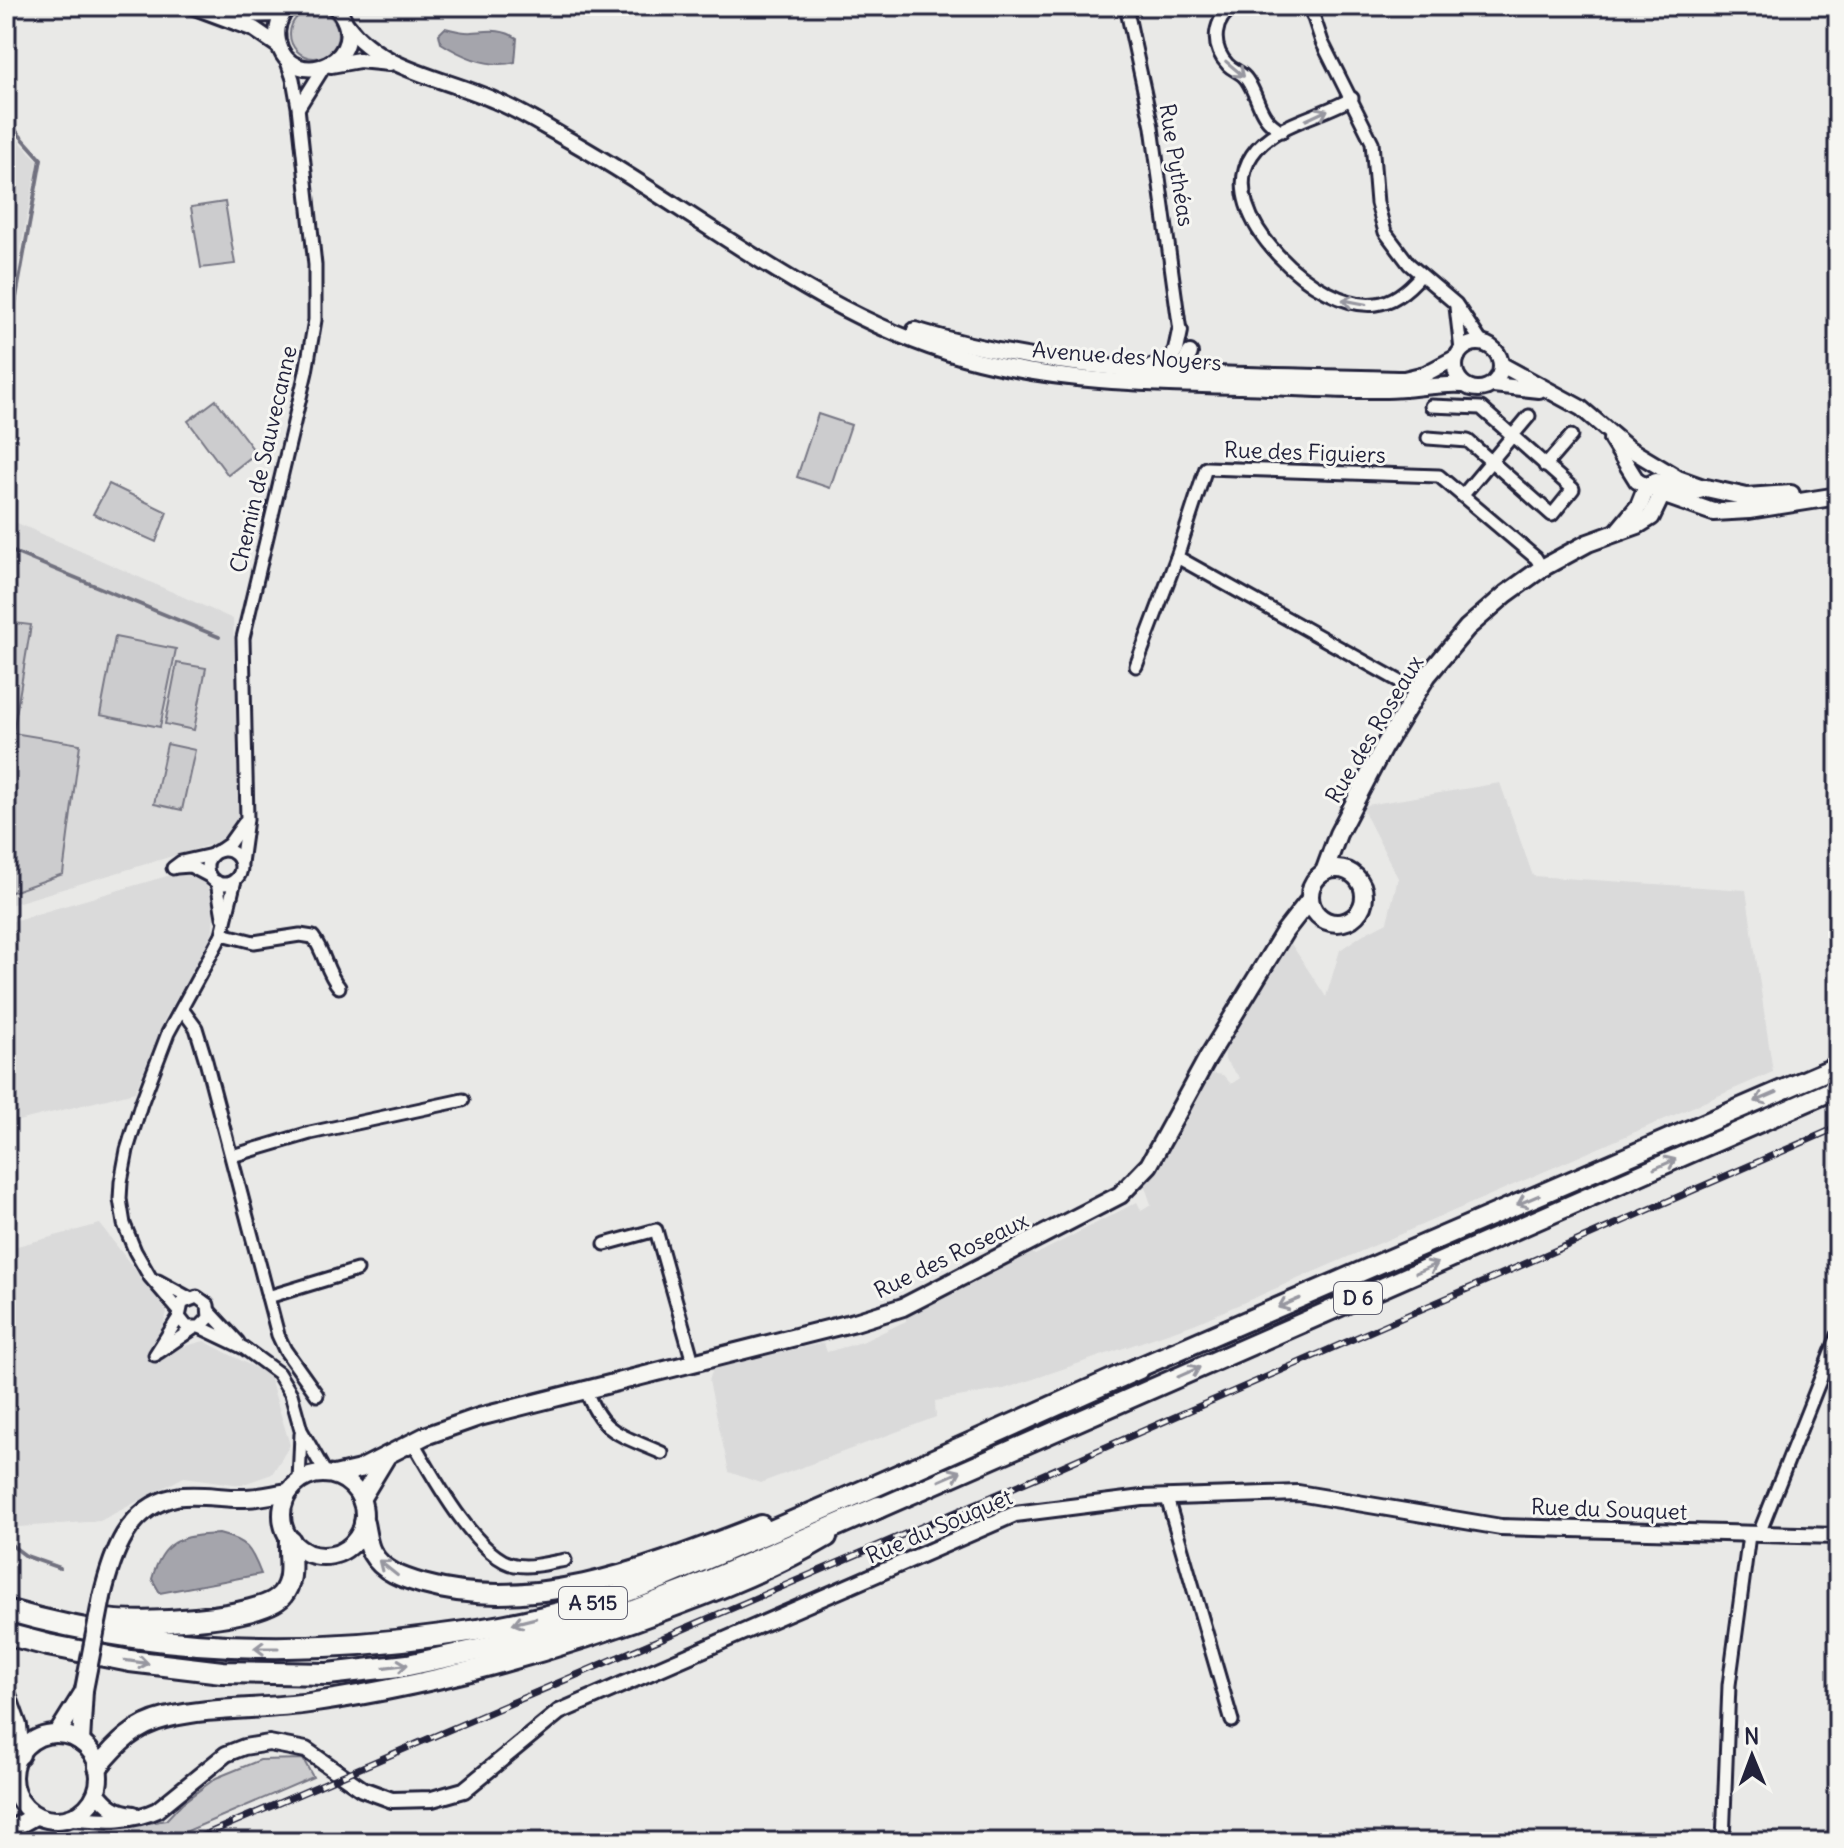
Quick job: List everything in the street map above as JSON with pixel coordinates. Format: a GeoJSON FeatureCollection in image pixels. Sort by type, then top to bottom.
{"type":"FeatureCollection","features":[{"type":"Feature","properties":{"kind":"highway","name":"D 6"},"geometry":{"type":"LineString","coordinates":[[1139,1368],[1838,1066]]}},
{"type":"Feature","properties":{"kind":"highway","name":"D 6"},"geometry":{"type":"LineString","coordinates":[[879,1507],[1838,1088]]}},
{"type":"Feature","properties":{"kind":"highway"},"geometry":{"type":"LineString","coordinates":[[364,1523],[372,1553],[393,1575],[462,1593],[517,1593],[566,1587],[644,1568],[810,1507],[1139,1368]]}},
{"type":"Feature","properties":{"kind":"highway","name":"A 515"},"geometry":{"type":"LineString","coordinates":[[6,1610],[50,1622],[136,1638],[229,1648],[322,1648],[404,1641],[495,1628],[584,1606],[670,1574],[884,1483],[1139,1368]]}},
{"type":"Feature","properties":{"kind":"highway"},"geometry":{"type":"LineString","coordinates":[[98,1767],[124,1736],[162,1718],[221,1708],[307,1704],[402,1686],[510,1660],[614,1629],[796,1556],[879,1507]]}},
{"type":"Feature","properties":{"kind":"highway","name":"A 515"},"geometry":{"type":"LineString","coordinates":[[6,1634],[130,1661],[222,1672],[328,1674],[408,1665],[599,1624],[688,1590],[879,1507]]}},
{"type":"Feature","properties":{"kind":"highway"},"geometry":{"type":"LineString","coordinates":[[6,1599],[63,1614],[122,1623],[170,1622],[256,1609],[275,1601],[286,1588],[291,1570],[290,1541]]}},
{"type":"Feature","properties":{"kind":"highway"},"geometry":{"type":"LineString","coordinates":[[6,1698],[16,1726],[13,1770]]}},
{"type":"Feature","properties":{"kind":"main road"},"geometry":{"type":"LineString","coordinates":[[1658,488],[1692,492],[1706,488],[1747,497],[1838,494]]}},
{"type":"Feature","properties":{"kind":"main road"},"geometry":{"type":"LineString","coordinates":[[1658,488],[1713,512],[1749,510],[1838,494]]}},
{"type":"Feature","properties":{"kind":"main road","name":"Rue des Roseaux"},"geometry":{"type":"LineString","coordinates":[[330,1474],[360,1469],[413,1442],[479,1417],[864,1320],[903,1307],[1120,1195],[1149,1165],[1207,1059],[1294,920],[1314,907],[1313,884],[1324,872],[1338,834],[1370,773],[1427,676],[1467,628],[1542,568],[1588,543],[1638,525],[1651,517],[1658,488]]}},
{"type":"Feature","properties":{"kind":"main road"},"geometry":{"type":"LineString","coordinates":[[1334,849],[1342,869]]}},
{"type":"Feature","properties":{"kind":"main road"},"geometry":{"type":"LineString","coordinates":[[1314,907],[1333,922],[1351,919],[1363,904],[1362,886],[1350,872],[1342,869],[1324,872]]}},
{"type":"Feature","properties":{"kind":"main road"},"geometry":{"type":"LineString","coordinates":[[361,1499],[388,1454]]}},
{"type":"Feature","properties":{"kind":"main road"},"geometry":{"type":"LineString","coordinates":[[81,1742],[84,1690],[102,1597],[112,1556],[131,1523],[150,1508],[176,1497],[248,1498],[294,1486],[312,1475],[330,1474],[355,1488],[361,1499],[364,1523],[351,1546],[339,1554],[313,1556],[290,1541],[281,1516],[294,1486]]}},
{"type":"Feature","properties":{"kind":"main road"},"geometry":{"type":"LineString","coordinates":[[248,1498],[281,1516]]}},
{"type":"Feature","properties":{"kind":"main road"},"geometry":{"type":"LineString","coordinates":[[57,1734],[84,1690]]}},
{"type":"Feature","properties":{"kind":"main road"},"geometry":{"type":"LineString","coordinates":[[57,1734],[81,1742],[89,1749],[98,1767],[97,1792],[92,1803],[73,1818],[61,1821],[35,1816],[17,1797],[13,1785],[13,1770],[29,1743],[42,1736],[57,1734]]}},
{"type":"Feature","properties":{"kind":"main road"},"geometry":{"type":"LineString","coordinates":[[6,1832],[35,1816]]}},
{"type":"Feature","properties":{"kind":"street"},"geometry":{"type":"LineString","coordinates":[[192,6],[254,29],[302,67],[325,66]]}},
{"type":"Feature","properties":{"kind":"street","name":"Avenue des Noyers"},"geometry":{"type":"LineString","coordinates":[[335,6],[359,41],[394,63],[498,102],[564,137],[803,284],[910,329],[963,345],[1141,376],[1386,390],[1434,383],[1464,385]]}},
{"type":"Feature","properties":{"kind":"street","name":"Rue Pythéas"},"geometry":{"type":"LineString","coordinates":[[1126,6],[1152,127],[1180,331]]}},
{"type":"Feature","properties":{"kind":"street"},"geometry":{"type":"LineString","coordinates":[[1235,6],[1224,12],[1217,25],[1217,45],[1229,66],[1244,75],[1250,84],[1264,119],[1282,131]]}},
{"type":"Feature","properties":{"kind":"street"},"geometry":{"type":"LineString","coordinates":[[1310,6],[1322,42],[1372,142],[1377,203],[1385,232],[1421,275],[1434,282],[1456,304],[1482,343],[1495,351],[1502,365],[1581,408],[1628,448],[1653,464],[1678,478],[1706,488]]}},
{"type":"Feature","properties":{"kind":"street"},"geometry":{"type":"LineString","coordinates":[[211,12],[263,16],[286,10]]}},
{"type":"Feature","properties":{"kind":"street"},"geometry":{"type":"LineString","coordinates":[[282,51],[278,24],[286,10]]}},
{"type":"Feature","properties":{"kind":"street"},"geometry":{"type":"LineString","coordinates":[[298,107],[325,66],[342,54],[348,35],[347,25]]}},
{"type":"Feature","properties":{"kind":"street","name":"Chemin de Sauvecanne"},"geometry":{"type":"LineString","coordinates":[[241,863],[247,819],[243,638],[306,372],[315,320],[315,265],[298,107],[293,79],[282,51]]}},
{"type":"Feature","properties":{"kind":"street","name":"Avenue des Noyers"},"geometry":{"type":"LineString","coordinates":[[325,66],[359,60],[394,63]]}},
{"type":"Feature","properties":{"kind":"street"},"geometry":{"type":"LineString","coordinates":[[1352,98],[1282,131],[1260,145],[1245,171],[1244,195],[1252,220],[1261,236],[1292,268],[1344,302],[1377,304],[1411,287],[1421,275]]}},
{"type":"Feature","properties":{"kind":"street"},"geometry":{"type":"LineString","coordinates":[[1456,304],[1459,354],[1456,372],[1464,385],[1478,390],[1493,385],[1551,392]]}},
{"type":"Feature","properties":{"kind":"street"},"geometry":{"type":"LineString","coordinates":[[1180,331],[1190,353],[1212,373]]}},
{"type":"Feature","properties":{"kind":"street"},"geometry":{"type":"LineString","coordinates":[[1141,376],[1169,362],[1176,350],[1180,331]]}},
{"type":"Feature","properties":{"kind":"street"},"geometry":{"type":"LineString","coordinates":[[1459,354],[1475,343],[1482,343]]}},
{"type":"Feature","properties":{"kind":"street"},"geometry":{"type":"LineString","coordinates":[[1181,371],[1190,353]]}},
{"type":"Feature","properties":{"kind":"street","name":"Avenue des Noyers"},"geometry":{"type":"LineString","coordinates":[[1141,376],[1181,371],[1404,379],[1425,374],[1459,354]]}},
{"type":"Feature","properties":{"kind":"street"},"geometry":{"type":"LineString","coordinates":[[1493,385],[1502,365]]}},
{"type":"Feature","properties":{"kind":"street"},"geometry":{"type":"LineString","coordinates":[[1428,438],[1468,441],[1552,515],[1573,489],[1481,408],[1431,406]]}},
{"type":"Feature","properties":{"kind":"street"},"geometry":{"type":"LineString","coordinates":[[1463,495],[1529,416]]}},
{"type":"Feature","properties":{"kind":"street"},"geometry":{"type":"LineString","coordinates":[[1599,422],[1637,481],[1658,488]]}},
{"type":"Feature","properties":{"kind":"street"},"geometry":{"type":"LineString","coordinates":[[1545,466],[1571,436]]}},
{"type":"Feature","properties":{"kind":"street"},"geometry":{"type":"LineString","coordinates":[[1653,464],[1658,488]]}},
{"type":"Feature","properties":{"kind":"street","name":"Rue des Figuiers"},"geometry":{"type":"LineString","coordinates":[[1177,557],[1206,468],[1439,476],[1536,558],[1542,568]]}},
{"type":"Feature","properties":{"kind":"street"},"geometry":{"type":"LineString","coordinates":[[1136,666],[1177,557],[1417,691]]}},
{"type":"Feature","properties":{"kind":"street"},"geometry":{"type":"LineString","coordinates":[[223,928],[208,861],[229,844],[247,819]]}},
{"type":"Feature","properties":{"kind":"street"},"geometry":{"type":"LineString","coordinates":[[235,880],[229,884],[190,866],[173,868],[181,862],[215,853],[232,852],[241,863],[223,928],[168,1033],[141,1104],[127,1150],[120,1199],[124,1224],[135,1251],[150,1277],[179,1314],[182,1323],[244,1348],[272,1367],[291,1394],[301,1430],[330,1474]]}},
{"type":"Feature","properties":{"kind":"street"},"geometry":{"type":"LineString","coordinates":[[223,928],[254,942],[300,935],[313,937],[321,948],[330,976],[339,987]]}},
{"type":"Feature","properties":{"kind":"street"},"geometry":{"type":"LineString","coordinates":[[182,1009],[196,1028],[285,1350],[317,1395]]}},
{"type":"Feature","properties":{"kind":"street"},"geometry":{"type":"LineString","coordinates":[[232,1156],[310,1133],[463,1100]]}},
{"type":"Feature","properties":{"kind":"street"},"geometry":{"type":"LineString","coordinates":[[605,1244],[656,1230],[693,1362]]}},
{"type":"Feature","properties":{"kind":"street"},"geometry":{"type":"LineString","coordinates":[[268,1297],[357,1270]]}},
{"type":"Feature","properties":{"kind":"street"},"geometry":{"type":"LineString","coordinates":[[150,1277],[189,1298],[203,1300],[210,1312],[244,1348]]}},
{"type":"Feature","properties":{"kind":"street"},"geometry":{"type":"LineString","coordinates":[[189,1298],[182,1303],[179,1314],[155,1355],[205,1324],[210,1312]]}},
{"type":"Feature","properties":{"kind":"street"},"geometry":{"type":"LineString","coordinates":[[1723,1842],[1729,1750],[1729,1685],[1755,1535],[1838,1335]]}},
{"type":"Feature","properties":{"kind":"street"},"geometry":{"type":"LineString","coordinates":[[585,1388],[595,1414],[609,1429],[662,1453]]}},
{"type":"Feature","properties":{"kind":"street"},"geometry":{"type":"LineString","coordinates":[[294,1486],[301,1430]]}},
{"type":"Feature","properties":{"kind":"street"},"geometry":{"type":"LineString","coordinates":[[413,1442],[473,1536],[496,1558],[515,1566],[565,1560]]}},
{"type":"Feature","properties":{"kind":"street","name":"Rue du Souquet"},"geometry":{"type":"LineString","coordinates":[[73,1818],[115,1821],[146,1815],[157,1810],[226,1754],[269,1743],[306,1750],[362,1789],[392,1800],[432,1799],[464,1790],[559,1712],[1015,1514],[1142,1498],[1298,1493],[1501,1527],[1838,1536]]}},
{"type":"Feature","properties":{"kind":"street"},"geometry":{"type":"LineString","coordinates":[[1167,1498],[1232,1721]]}},
{"type":"Feature","properties":{"kind":"street"},"geometry":{"type":"LineString","coordinates":[[97,1792],[119,1812],[146,1815]]}},
{"type":"Feature","properties":{"kind":"shaded area"},"geometry":{"type":"Polygon","coordinates":[[[314,10],[323,11],[331,17],[337,25],[337,43],[331,51],[323,57],[314,58],[305,57],[297,51],[291,43],[290,34],[291,25],[297,17],[305,11],[314,10]]]}},
{"type":"Feature","properties":{"kind":"shaded area"},"geometry":{"type":"Polygon","coordinates":[[[445,28],[511,35],[517,38],[515,62],[486,63],[458,53],[441,43],[439,34],[445,28]]]}},
{"type":"Feature","properties":{"kind":"shaded area"},"geometry":{"type":"Polygon","coordinates":[[[6,127],[38,161],[6,325],[6,127]]]}},
{"type":"Feature","properties":{"kind":"shaded area"},"geometry":{"type":"Polygon","coordinates":[[[225,202],[235,264],[201,268],[191,207],[225,202]]]}},
{"type":"Feature","properties":{"kind":"shaded area"},"geometry":{"type":"Polygon","coordinates":[[[216,400],[256,453],[228,475],[188,421],[216,400]]]}},
{"type":"Feature","properties":{"kind":"shaded area"},"geometry":{"type":"Polygon","coordinates":[[[818,414],[851,425],[830,488],[797,477],[818,414]]]}},
{"type":"Feature","properties":{"kind":"shaded area"},"geometry":{"type":"Polygon","coordinates":[[[109,484],[167,512],[156,542],[93,514],[109,484]]]}},
{"type":"Feature","properties":{"kind":"shaded area"},"geometry":{"type":"Polygon","coordinates":[[[6,518],[233,619],[243,804],[234,827],[216,843],[6,906],[6,518]]]}},
{"type":"Feature","properties":{"kind":"shaded area"},"geometry":{"type":"Polygon","coordinates":[[[6,622],[31,625],[13,733],[80,744],[63,874],[6,894],[6,622]]]}},
{"type":"Feature","properties":{"kind":"shaded area"},"geometry":{"type":"Polygon","coordinates":[[[115,637],[176,649],[160,727],[100,715],[115,637]]]}},
{"type":"Feature","properties":{"kind":"shaded area"},"geometry":{"type":"Polygon","coordinates":[[[177,663],[206,668],[194,730],[165,724],[177,663]]]}},
{"type":"Feature","properties":{"kind":"shaded area"},"geometry":{"type":"Polygon","coordinates":[[[167,744],[195,750],[182,810],[154,804],[167,744]]]}},
{"type":"Feature","properties":{"kind":"shaded area"},"geometry":{"type":"Polygon","coordinates":[[[1500,783],[1533,876],[1746,890],[1773,1072],[1194,1324],[1004,1389],[935,1401],[936,1417],[760,1483],[729,1472],[709,1381],[712,1371],[721,1365],[824,1343],[827,1352],[862,1342],[906,1321],[906,1314],[1030,1251],[1035,1255],[1137,1202],[1141,1210],[1151,1204],[1145,1187],[1204,1079],[1210,1073],[1223,1075],[1231,1084],[1240,1078],[1225,1060],[1224,1043],[1288,939],[1326,997],[1340,950],[1387,922],[1398,878],[1361,806],[1500,783]]]}},
{"type":"Feature","properties":{"kind":"shaded area"},"geometry":{"type":"Polygon","coordinates":[[[186,872],[200,877],[209,890],[214,909],[213,930],[205,951],[167,1014],[135,1092],[6,1124],[6,923],[186,872]]]}},
{"type":"Feature","properties":{"kind":"shaded area"},"geometry":{"type":"Polygon","coordinates":[[[100,1224],[167,1312],[156,1354],[204,1341],[269,1375],[290,1445],[272,1474],[241,1485],[184,1477],[100,1521],[6,1528],[6,1249],[100,1224]]]}},
{"type":"Feature","properties":{"kind":"shaded area"},"geometry":{"type":"Polygon","coordinates":[[[219,1534],[247,1547],[261,1574],[160,1593],[152,1579],[156,1566],[168,1548],[175,1542],[194,1536],[219,1534]]]}},
{"type":"Feature","properties":{"kind":"shaded area"},"geometry":{"type":"Polygon","coordinates":[[[303,1759],[313,1777],[162,1842],[16,1842],[24,1837],[53,1839],[166,1820],[182,1803],[216,1778],[260,1760],[303,1759]]]}},
{"type":"Feature","properties":{"kind":"waterway"},"geometry":{"type":"LineString","coordinates":[[6,120],[41,159],[6,353]]}},
{"type":"Feature","properties":{"kind":"waterway"},"geometry":{"type":"LineString","coordinates":[[6,549],[219,637]]}},
{"type":"Feature","properties":{"kind":"waterway"},"geometry":{"type":"LineString","coordinates":[[6,1541],[26,1556],[60,1568]]}},
{"type":"Feature","properties":{"kind":"railway"},"geometry":{"type":"LineString","coordinates":[[188,1842],[1035,1478],[1838,1127]]}}]}
